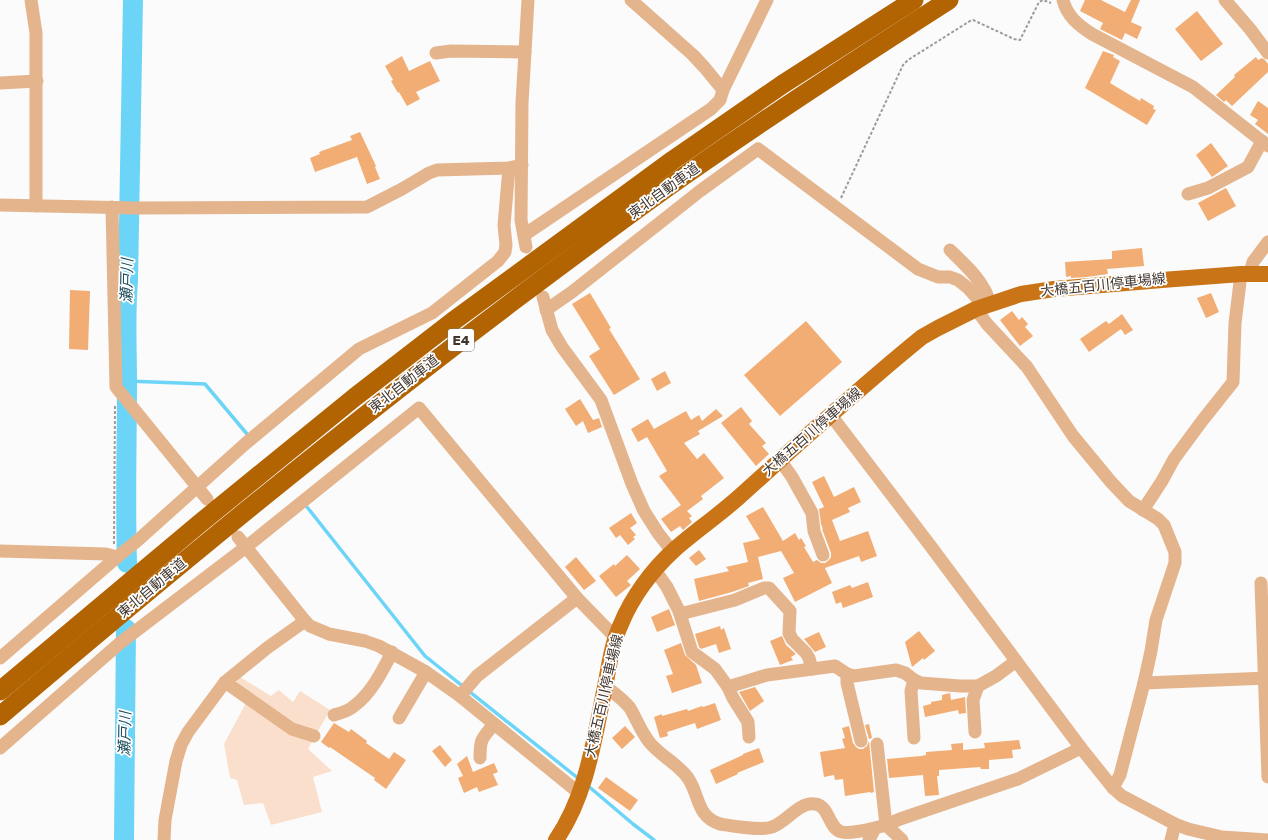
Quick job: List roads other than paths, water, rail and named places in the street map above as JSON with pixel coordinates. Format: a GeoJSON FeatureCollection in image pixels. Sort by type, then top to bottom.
{"type":"FeatureCollection","features":[{"type":"Feature","properties":{"kind":"highway","name":"東北自動車道"},"geometry":{"type":"LineString","coordinates":[[0,691],[211,514],[355,397],[452,322],[673,160],[784,84],[914,0]]}},
{"type":"Feature","properties":{"kind":"highway","name":"東北自動車道"},"geometry":{"type":"LineString","coordinates":[[0,716],[213,537],[368,412],[569,259],[793,100],[949,0]]}},
{"type":"Feature","properties":{"kind":"main road","name":"大橋五百川停車場線"},"geometry":{"type":"LineString","coordinates":[[556,840],[566,825],[582,786],[591,758],[605,686],[620,624],[628,609],[654,570],[672,551],[736,500],[830,414],[922,337],[983,307],[1021,294],[1054,289],[1246,273],[1268,274]]}},
{"type":"Feature","properties":{"kind":"street"},"geometry":{"type":"LineString","coordinates":[[31,0],[36,33],[36,206]]}},
{"type":"Feature","properties":{"kind":"street"},"geometry":{"type":"LineString","coordinates":[[0,658],[198,488],[245,444],[359,348],[432,313],[498,261],[505,252],[506,245],[504,225],[516,167],[522,103],[528,0]]}},
{"type":"Feature","properties":{"kind":"street"},"geometry":{"type":"LineString","coordinates":[[631,0],[693,55],[723,90]]}},
{"type":"Feature","properties":{"kind":"street"},"geometry":{"type":"LineString","coordinates":[[516,167],[521,220],[525,241],[711,109],[720,100],[723,90],[766,0]]}},
{"type":"Feature","properties":{"kind":"street"},"geometry":{"type":"LineString","coordinates":[[1063,0],[1065,9],[1080,26],[1098,38],[1193,87],[1265,144],[1248,167],[1208,188],[1188,194]]}},
{"type":"Feature","properties":{"kind":"street"},"geometry":{"type":"LineString","coordinates":[[1225,0],[1268,53]]}},
{"type":"Feature","properties":{"kind":"street"},"geometry":{"type":"LineString","coordinates":[[436,53],[451,51],[525,52]]}},
{"type":"Feature","properties":{"kind":"street"},"geometry":{"type":"LineString","coordinates":[[0,83],[37,81]]}},
{"type":"Feature","properties":{"kind":"street"},"geometry":{"type":"LineString","coordinates":[[546,310],[572,292],[700,191],[758,149],[918,269],[938,277],[950,277],[958,280],[968,288],[983,307]]}},
{"type":"Feature","properties":{"kind":"street"},"geometry":{"type":"LineString","coordinates":[[0,204],[136,208],[367,207],[402,189],[429,172],[436,170],[516,167]]}},
{"type":"Feature","properties":{"kind":"street"},"geometry":{"type":"LineString","coordinates":[[117,207],[117,389],[207,499]]}},
{"type":"Feature","properties":{"kind":"street"},"geometry":{"type":"LineString","coordinates":[[1143,510],[1174,459],[1234,382],[1235,323],[1246,273],[1268,242]]}},
{"type":"Feature","properties":{"kind":"street"},"geometry":{"type":"LineString","coordinates":[[950,250],[972,273],[985,290],[983,307],[987,324],[1027,367],[1073,436],[1090,457],[1129,502],[1158,519],[1164,525],[1172,542],[1176,557],[1156,620],[1144,683],[1120,775],[1113,788]]}},
{"type":"Feature","properties":{"kind":"street"},"geometry":{"type":"LineString","coordinates":[[543,296],[552,330],[562,347],[601,400],[632,484],[644,511],[672,551]]}},
{"type":"Feature","properties":{"kind":"street"},"geometry":{"type":"LineString","coordinates":[[0,748],[120,643],[242,542],[419,408],[578,598],[616,638]]}},
{"type":"Feature","properties":{"kind":"street"},"geometry":{"type":"LineString","coordinates":[[830,414],[1081,748],[1113,788],[1122,796],[1175,824],[1203,834],[1222,837],[1268,840]]}},
{"type":"Feature","properties":{"kind":"street"},"geometry":{"type":"LineString","coordinates":[[780,460],[792,477],[812,513],[814,531],[823,555]]}},
{"type":"Feature","properties":{"kind":"street"},"geometry":{"type":"LineString","coordinates":[[242,542],[310,626],[325,632],[365,641],[392,652],[426,672],[464,691],[494,724],[582,786]]}},
{"type":"Feature","properties":{"kind":"street"},"geometry":{"type":"LineString","coordinates":[[0,551],[119,555]]}},
{"type":"Feature","properties":{"kind":"street"},"geometry":{"type":"LineString","coordinates":[[654,570],[667,587],[680,614],[692,652],[715,669],[728,687],[748,722],[749,737]]}},
{"type":"Feature","properties":{"kind":"street"},"geometry":{"type":"LineString","coordinates":[[1261,583],[1266,678],[1268,777]]}},
{"type":"Feature","properties":{"kind":"street"},"geometry":{"type":"LineString","coordinates":[[680,614],[735,600],[764,588],[769,588],[790,611],[789,633],[806,653],[812,669]]}},
{"type":"Feature","properties":{"kind":"street"},"geometry":{"type":"LineString","coordinates":[[464,691],[477,676],[578,598]]}},
{"type":"Feature","properties":{"kind":"street"},"geometry":{"type":"LineString","coordinates":[[164,840],[176,761],[181,745],[198,717],[224,682],[267,648],[305,621]]}},
{"type":"Feature","properties":{"kind":"street"},"geometry":{"type":"LineString","coordinates":[[334,715],[355,706],[370,690],[382,672],[392,652]]}},
{"type":"Feature","properties":{"kind":"street"},"geometry":{"type":"LineString","coordinates":[[728,687],[767,675],[835,666],[847,674],[854,676],[896,670],[905,673],[914,680],[927,684],[978,686],[996,676],[1016,661]]}},
{"type":"Feature","properties":{"kind":"street"},"geometry":{"type":"LineString","coordinates":[[399,718],[426,672]]}},
{"type":"Feature","properties":{"kind":"street"},"geometry":{"type":"LineString","coordinates":[[847,674],[847,683],[861,741]]}},
{"type":"Feature","properties":{"kind":"street"},"geometry":{"type":"LineString","coordinates":[[1144,683],[1266,678]]}},
{"type":"Feature","properties":{"kind":"street"},"geometry":{"type":"LineString","coordinates":[[914,680],[911,691],[914,738]]}},
{"type":"Feature","properties":{"kind":"street"},"geometry":{"type":"LineString","coordinates":[[224,682],[292,729],[314,736]]}},
{"type":"Feature","properties":{"kind":"street"},"geometry":{"type":"LineString","coordinates":[[605,686],[623,700],[630,709],[638,727],[650,743],[683,772],[689,780],[703,813],[713,822],[720,824],[769,828],[778,824],[800,808],[813,804],[820,806],[826,812],[835,828],[839,831],[846,833],[881,827],[900,818],[1018,780],[1081,748]]}},
{"type":"Feature","properties":{"kind":"street"},"geometry":{"type":"LineString","coordinates":[[975,732],[972,700],[978,686]]}},
{"type":"Feature","properties":{"kind":"street"},"geometry":{"type":"LineString","coordinates":[[480,758],[480,744],[484,736],[494,724]]}},
{"type":"Feature","properties":{"kind":"street"},"geometry":{"type":"LineString","coordinates":[[869,840],[881,827],[877,744]]}},
{"type":"Feature","properties":{"kind":"street"},"geometry":{"type":"LineString","coordinates":[[1171,840],[1175,824]]}},
{"type":"Feature","properties":{"kind":"street"},"geometry":{"type":"LineString","coordinates":[[881,827],[902,840]]}},
{"type":"Feature","properties":{"kind":"waterway","name":"瀬戸川"},"geometry":{"type":"LineString","coordinates":[[127,563],[126,318],[133,0]]}},
{"type":"Feature","properties":{"kind":"waterway"},"geometry":{"type":"LineString","coordinates":[[127,381],[205,384],[247,434]]}},
{"type":"Feature","properties":{"kind":"waterway"},"geometry":{"type":"LineString","coordinates":[[307,507],[425,656],[579,779]]}},
{"type":"Feature","properties":{"kind":"waterway","name":"瀬戸川"},"geometry":{"type":"LineString","coordinates":[[124,840],[126,629]]}},
{"type":"Feature","properties":{"kind":"waterway"},"geometry":{"type":"LineString","coordinates":[[587,785],[654,840]]}}]}
